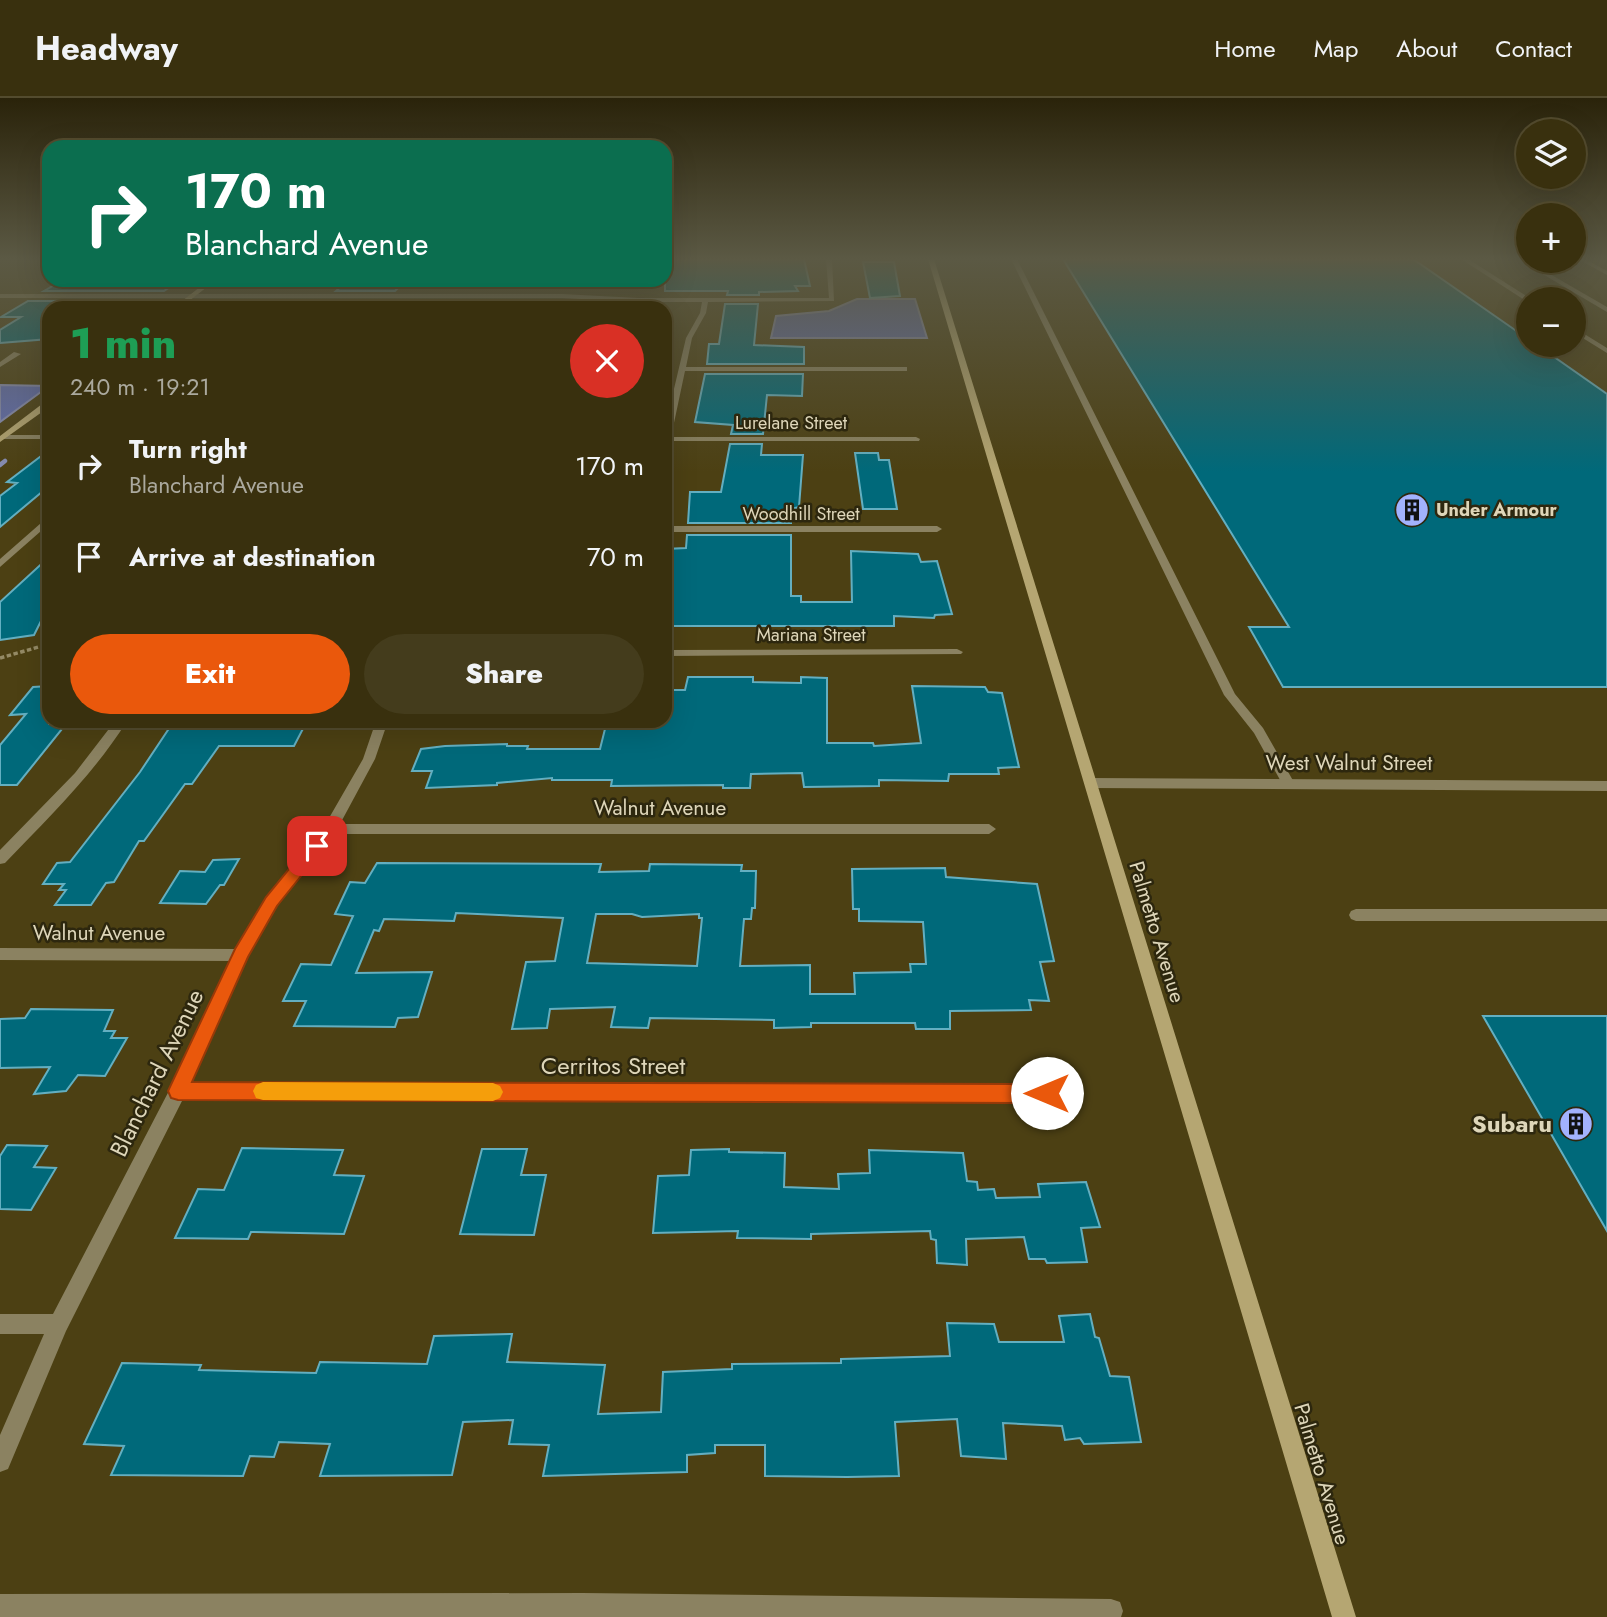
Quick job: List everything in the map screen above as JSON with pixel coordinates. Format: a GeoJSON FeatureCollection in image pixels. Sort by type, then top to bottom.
{"type":"FeatureCollection","features":[{"type":"Feature","properties":{"kind":"street"},"geometry":{"type":"LineString","coordinates":[[672,415],[689,338],[694,330]]}},
{"type":"Feature","properties":{"kind":"street","name":"Palmetto Avenue"},"geometry":{"type":"LineString","coordinates":[[953,330],[1344,1617]]}},
{"type":"Feature","properties":{"kind":"street"},"geometry":{"type":"LineString","coordinates":[[1049,330],[1230,695],[1259,731],[1289,784]]}},
{"type":"Feature","properties":{"kind":"street"},"geometry":{"type":"LineString","coordinates":[[1586,337],[1607,351]]}},
{"type":"Feature","properties":{"kind":"street"},"geometry":{"type":"LineString","coordinates":[[0,365],[17,354]]}},
{"type":"Feature","properties":{"kind":"street"},"geometry":{"type":"LineString","coordinates":[[682,369],[904,369]]}},
{"type":"Feature","properties":{"kind":"street"},"geometry":{"type":"LineString","coordinates":[[2,438],[42,408]]}},
{"type":"Feature","properties":{"kind":"street"},"geometry":{"type":"LineString","coordinates":[[2,438],[42,437]]}},
{"type":"Feature","properties":{"kind":"street","name":"Lurelane Street"},"geometry":{"type":"LineString","coordinates":[[672,442],[916,439]]}},
{"type":"Feature","properties":{"kind":"street"},"geometry":{"type":"LineString","coordinates":[[0,564],[42,525]]}},
{"type":"Feature","properties":{"kind":"street","name":"Woodhill Street"},"geometry":{"type":"LineString","coordinates":[[672,529],[937,529]]}},
{"type":"Feature","properties":{"kind":"street","name":"Mariana Street"},"geometry":{"type":"LineString","coordinates":[[672,653],[957,652]]}},
{"type":"Feature","properties":{"kind":"street"},"geometry":{"type":"LineString","coordinates":[[0,859],[83,776],[117,728]]}},
{"type":"Feature","properties":{"kind":"street","name":"Blanchard Avenue"},"geometry":{"type":"LineString","coordinates":[[0,1461],[59,1324],[178,1091],[241,954],[272,901],[330,829],[369,759],[380,728]]}},
{"type":"Feature","properties":{"kind":"street","name":"West Walnut Street"},"geometry":{"type":"LineString","coordinates":[[1090,783],[1607,786]]}},
{"type":"Feature","properties":{"kind":"street","name":"Walnut Avenue"},"geometry":{"type":"LineString","coordinates":[[330,829],[989,829]]}},
{"type":"Feature","properties":{"kind":"street"},"geometry":{"type":"LineString","coordinates":[[1356,915],[1607,915]]}},
{"type":"Feature","properties":{"kind":"street","name":"Walnut Avenue"},"geometry":{"type":"LineString","coordinates":[[0,954],[241,954]]}},
{"type":"Feature","properties":{"kind":"street","name":"Cerritos Street"},"geometry":{"type":"LineString","coordinates":[[178,1091],[1047,1093]]}},
{"type":"Feature","properties":{"kind":"street"},"geometry":{"type":"LineString","coordinates":[[0,1324],[59,1324]]}},
{"type":"Feature","properties":{"kind":"street"},"geometry":{"type":"LineString","coordinates":[[0,1606],[582,1605],[1111,1611]]}},
{"type":"Feature","properties":{"kind":"path"},"geometry":{"type":"LineString","coordinates":[[0,658],[42,646]]}},
{"type":"Feature","properties":{"kind":"water"},"geometry":{"type":"Polygon","coordinates":[[[773,330],[925,330],[927,338],[771,338],[773,330]]]}},
{"type":"Feature","properties":{"kind":"water"},"geometry":{"type":"Polygon","coordinates":[[[0,385],[42,386],[42,391],[0,422],[0,385]]]}},
{"type":"Feature","properties":{"kind":"building"},"geometry":{"type":"Polygon","coordinates":[[[0,330],[42,330],[42,340],[0,343],[0,330]]]}},
{"type":"Feature","properties":{"kind":"building"},"geometry":{"type":"Polygon","coordinates":[[[721,330],[755,330],[754,345],[804,347],[804,364],[707,364],[709,344],[719,344],[721,330]]]}},
{"type":"Feature","properties":{"kind":"building","name":"Under Armour"},"geometry":{"type":"Polygon","coordinates":[[[1107,330],[1515,330],[1516,357],[1554,357],[1607,394],[1607,687],[1283,687],[1249,627],[1289,627],[1107,330]]]}},
{"type":"Feature","properties":{"kind":"building"},"geometry":{"type":"Polygon","coordinates":[[[705,374],[803,374],[802,396],[767,395],[763,434],[731,434],[733,425],[695,422],[705,374]]]}},
{"type":"Feature","properties":{"kind":"building"},"geometry":{"type":"Polygon","coordinates":[[[730,444],[762,444],[761,455],[803,455],[799,507],[791,509],[791,523],[688,523],[690,492],[721,492],[730,444]]]}},
{"type":"Feature","properties":{"kind":"building"},"geometry":{"type":"Polygon","coordinates":[[[855,453],[878,453],[879,460],[889,460],[897,509],[863,509],[855,453]]]}},
{"type":"Feature","properties":{"kind":"building"},"geometry":{"type":"Polygon","coordinates":[[[42,455],[42,492],[0,527],[0,496],[17,483],[7,482],[42,455]]]}},
{"type":"Feature","properties":{"kind":"building"},"geometry":{"type":"Polygon","coordinates":[[[687,535],[791,535],[791,596],[801,596],[801,602],[852,602],[851,551],[918,554],[921,562],[937,561],[952,614],[935,615],[934,618],[894,616],[894,626],[672,626],[672,549],[686,548],[687,535]]]}},
{"type":"Feature","properties":{"kind":"building"},"geometry":{"type":"Polygon","coordinates":[[[42,563],[42,619],[34,635],[0,640],[0,602],[42,563]]]}},
{"type":"Feature","properties":{"kind":"building"},"geometry":{"type":"Polygon","coordinates":[[[688,677],[753,677],[753,682],[801,683],[801,677],[827,678],[827,743],[873,743],[874,746],[921,743],[912,686],[985,687],[988,692],[1002,693],[1019,767],[998,768],[999,774],[949,774],[948,781],[879,780],[879,786],[804,787],[802,773],[751,774],[750,788],[723,788],[723,785],[611,786],[612,780],[552,778],[497,785],[426,788],[432,771],[412,771],[421,749],[507,744],[528,746],[527,749],[600,749],[605,728],[672,728],[672,690],[685,690],[688,677]]]}},
{"type":"Feature","properties":{"kind":"building"},"geometry":{"type":"Polygon","coordinates":[[[42,686],[42,728],[63,728],[17,785],[0,785],[0,745],[26,714],[10,715],[33,687],[42,686]]]}},
{"type":"Feature","properties":{"kind":"building"},"geometry":{"type":"Polygon","coordinates":[[[169,728],[303,728],[294,746],[219,746],[192,784],[185,784],[144,841],[139,841],[114,882],[106,883],[91,905],[55,905],[66,890],[59,890],[64,884],[43,884],[57,863],[70,862],[140,772],[169,728]]]}},
{"type":"Feature","properties":{"kind":"building"},"geometry":{"type":"Polygon","coordinates":[[[239,859],[224,885],[220,885],[206,904],[160,903],[180,871],[205,872],[213,860],[239,859]]]}},
{"type":"Feature","properties":{"kind":"building"},"geometry":{"type":"Polygon","coordinates":[[[377,863],[601,864],[599,872],[649,871],[650,864],[742,865],[741,871],[756,871],[755,908],[752,908],[751,919],[744,919],[740,966],[810,965],[810,994],[855,994],[854,973],[911,972],[910,964],[926,964],[923,922],[859,921],[859,909],[853,909],[852,869],[945,868],[946,877],[1037,884],[1054,961],[1040,962],[1049,1001],[1029,1000],[1031,1010],[950,1011],[950,1029],[916,1029],[915,1023],[811,1023],[811,1027],[774,1028],[774,1020],[650,1018],[648,1028],[611,1027],[615,1007],[550,1009],[547,1028],[512,1029],[526,962],[555,961],[563,918],[456,913],[454,921],[384,919],[379,931],[374,930],[356,973],[432,972],[418,1017],[398,1018],[395,1027],[294,1026],[306,1001],[283,1001],[301,964],[331,965],[353,916],[335,914],[350,882],[365,883],[377,863]],[[596,914],[587,963],[697,966],[702,918],[699,918],[699,914],[642,917],[632,914],[596,914]]]}},
{"type":"Feature","properties":{"kind":"building"},"geometry":{"type":"Polygon","coordinates":[[[31,1009],[113,1010],[104,1031],[115,1031],[111,1038],[127,1038],[105,1076],[78,1075],[66,1091],[34,1094],[50,1067],[0,1068],[0,1019],[25,1018],[31,1009]]]}},
{"type":"Feature","properties":{"kind":"building","name":"Subaru"},"geometry":{"type":"Polygon","coordinates":[[[1483,1016],[1607,1016],[1607,1231],[1483,1016]]]}},
{"type":"Feature","properties":{"kind":"building"},"geometry":{"type":"Polygon","coordinates":[[[7,1145],[47,1146],[34,1167],[56,1168],[31,1210],[0,1209],[0,1156],[7,1145]]]}},
{"type":"Feature","properties":{"kind":"building"},"geometry":{"type":"Polygon","coordinates":[[[242,1148],[343,1150],[334,1175],[364,1176],[344,1234],[251,1232],[248,1239],[175,1238],[198,1189],[224,1190],[242,1148]]]}},
{"type":"Feature","properties":{"kind":"building"},"geometry":{"type":"Polygon","coordinates":[[[482,1149],[527,1149],[521,1175],[546,1175],[534,1235],[460,1234],[482,1149]]]}},
{"type":"Feature","properties":{"kind":"building"},"geometry":{"type":"Polygon","coordinates":[[[729,1149],[729,1152],[785,1153],[784,1187],[839,1189],[838,1174],[870,1173],[869,1150],[963,1153],[967,1181],[977,1182],[978,1190],[994,1189],[996,1198],[1040,1197],[1038,1184],[1086,1182],[1100,1227],[1081,1228],[1087,1262],[1047,1263],[1045,1259],[1029,1259],[1024,1237],[966,1239],[967,1265],[937,1263],[936,1240],[931,1239],[930,1231],[811,1234],[811,1239],[737,1238],[738,1231],[653,1233],[658,1176],[689,1175],[691,1150],[729,1149]]]}},
{"type":"Feature","properties":{"kind":"building"},"geometry":{"type":"Polygon","coordinates":[[[1090,1314],[1095,1337],[1099,1338],[1110,1376],[1129,1377],[1141,1442],[1084,1444],[1080,1438],[1065,1440],[1062,1426],[1003,1423],[1006,1459],[961,1456],[957,1419],[895,1422],[899,1476],[847,1477],[765,1476],[765,1445],[715,1445],[715,1453],[687,1455],[687,1472],[543,1476],[549,1445],[509,1444],[513,1420],[463,1422],[452,1475],[320,1476],[330,1444],[279,1442],[274,1457],[250,1456],[243,1476],[111,1475],[124,1446],[84,1444],[122,1363],[201,1365],[199,1370],[316,1373],[320,1362],[427,1364],[434,1336],[512,1334],[507,1362],[605,1365],[598,1414],[661,1412],[663,1372],[732,1369],[732,1364],[841,1363],[841,1359],[950,1356],[947,1323],[994,1324],[999,1342],[1064,1342],[1059,1316],[1090,1314]]]}},
{"type":"Feature","properties":{"kind":"waterway"},"geometry":{"type":"LineString","coordinates":[[0,465],[5,461]]}},
{"type":"Feature","properties":{"kind":"slow traffic"},"geometry":{"type":"LineString","coordinates":[[263,1091],[493,1092]]}},
{"type":"Feature","properties":{"kind":"place","name":"Under Armour"},"geometry":{"type":"Point","coordinates":[1412,510]}},
{"type":"Feature","properties":{"kind":"place","name":"Subaru"},"geometry":{"type":"Point","coordinates":[1576,1124]}},
{"type":"Feature","properties":{"kind":"route"},"geometry":{"type":"LineString","coordinates":[[317,846],[272,901],[241,954],[178,1091],[1047,1093]]}}]}
